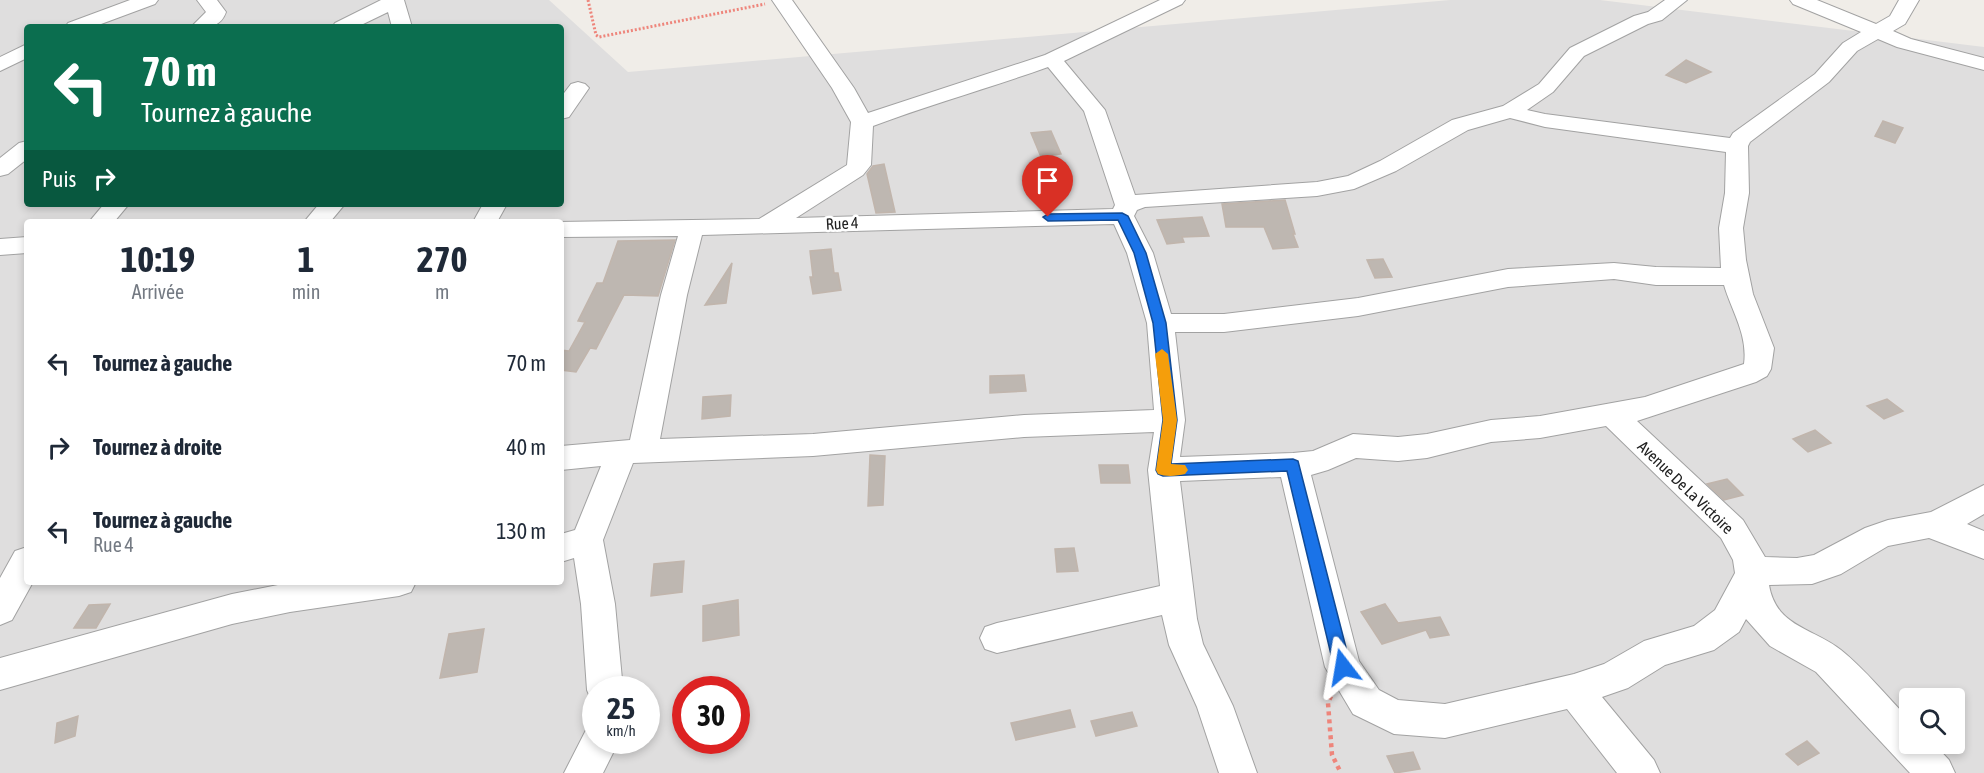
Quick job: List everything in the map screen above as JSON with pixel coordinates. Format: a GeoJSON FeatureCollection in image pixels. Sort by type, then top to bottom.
{"type":"FeatureCollection","features":[{"type":"Feature","properties":{"kind":"street"},"geometry":{"type":"LineString","coordinates":[[83,24],[148,0]]}},
{"type":"Feature","properties":{"kind":"street"},"geometry":{"type":"LineString","coordinates":[[205,24],[214,18],[216,12],[207,0]]}},
{"type":"Feature","properties":{"kind":"street"},"geometry":{"type":"LineString","coordinates":[[348,24],[394,0],[401,24]]}},
{"type":"Feature","properties":{"kind":"street"},"geometry":{"type":"LineString","coordinates":[[764,227],[855,170],[859,165],[862,122],[843,88],[782,0]]}},
{"type":"Feature","properties":{"kind":"street"},"geometry":{"type":"LineString","coordinates":[[862,122],[931,97],[990,81],[1052,59],[1175,0]]}},
{"type":"Feature","properties":{"kind":"street"},"geometry":{"type":"LineString","coordinates":[[1511,111],[1546,88],[1577,52],[1641,20],[1655,16],[1677,0]]}},
{"type":"Feature","properties":{"kind":"street"},"geometry":{"type":"LineString","coordinates":[[1800,0],[1875,32],[1928,51],[1984,64]]}},
{"type":"Feature","properties":{"kind":"street"},"geometry":{"type":"LineString","coordinates":[[1163,470],[1293,465],[1317,462],[1353,447],[1418,447],[1491,431],[1540,426],[1646,408],[1746,375],[1757,369],[1760,348],[1758,336],[1735,277],[1731,228],[1737,194],[1737,146],[1741,138],[1822,78],[1850,47],[1898,20],[1909,0]]}},
{"type":"Feature","properties":{"kind":"street"},"geometry":{"type":"LineString","coordinates":[[0,65],[24,52]]}},
{"type":"Feature","properties":{"kind":"street"},"geometry":{"type":"LineString","coordinates":[[1052,59],[1094,110],[1160,323],[1170,420],[1163,470],[1186,645],[1215,706],[1238,773]]}},
{"type":"Feature","properties":{"kind":"street"},"geometry":{"type":"LineString","coordinates":[[564,108],[578,88]]}},
{"type":"Feature","properties":{"kind":"street"},"geometry":{"type":"LineString","coordinates":[[1511,111],[1545,121],[1614,128],[1685,141],[1737,146]]}},
{"type":"Feature","properties":{"kind":"street","name":"Rue 4"},"geometry":{"type":"LineString","coordinates":[[564,229],[764,227],[1125,211],[1152,200],[1331,188],[1354,182],[1388,166],[1460,125],[1511,111]]}},
{"type":"Feature","properties":{"kind":"street"},"geometry":{"type":"LineString","coordinates":[[0,169],[24,150]]}},
{"type":"Feature","properties":{"kind":"street"},"geometry":{"type":"LineString","coordinates":[[104,219],[114,207]]}},
{"type":"Feature","properties":{"kind":"street"},"geometry":{"type":"LineString","coordinates":[[319,219],[330,207]]}},
{"type":"Feature","properties":{"kind":"street"},"geometry":{"type":"LineString","coordinates":[[604,676],[598,604],[574,544],[632,452],[692,228]]}},
{"type":"Feature","properties":{"kind":"street"},"geometry":{"type":"LineString","coordinates":[[0,247],[24,245]]}},
{"type":"Feature","properties":{"kind":"street"},"geometry":{"type":"LineString","coordinates":[[1160,323],[1224,322],[1358,306],[1508,278],[1614,271],[1656,276],[1735,277]]}},
{"type":"Feature","properties":{"kind":"street","name":"Avenue De La Victoire"},"geometry":{"type":"LineString","coordinates":[[1612,414],[1650,453],[1732,529],[1749,558],[1758,609],[1768,622],[1782,635],[1828,661],[1936,773]]}},
{"type":"Feature","properties":{"kind":"street"},"geometry":{"type":"LineString","coordinates":[[564,458],[632,452],[757,448],[1002,428],[1170,420]]}},
{"type":"Feature","properties":{"kind":"street"},"geometry":{"type":"LineString","coordinates":[[1293,465],[1343,667],[1366,702],[1394,717],[1445,721],[1574,691],[1615,676],[1656,652],[1702,639],[1716,631],[1727,621],[1752,572],[1764,569],[1808,571],[1823,567],[1841,560],[1877,536],[1928,525],[1957,514],[1984,498]]}},
{"type":"Feature","properties":{"kind":"street"},"geometry":{"type":"LineString","coordinates":[[1928,525],[1964,536],[1984,546]]}},
{"type":"Feature","properties":{"kind":"street"},"geometry":{"type":"LineString","coordinates":[[0,610],[24,566]]}},
{"type":"Feature","properties":{"kind":"street"},"geometry":{"type":"LineString","coordinates":[[0,674],[232,609],[290,597],[377,585]]}},
{"type":"Feature","properties":{"kind":"street"},"geometry":{"type":"LineString","coordinates":[[997,638],[1178,597]]}},
{"type":"Feature","properties":{"kind":"street"},"geometry":{"type":"LineString","coordinates":[[1574,691],[1641,773]]}},
{"type":"Feature","properties":{"kind":"street"},"geometry":{"type":"LineString","coordinates":[[583,773],[593,754]]}},
{"type":"Feature","properties":{"kind":"path"},"geometry":{"type":"LineString","coordinates":[[588,0],[596,35],[599,37],[782,0]]}},
{"type":"Feature","properties":{"kind":"path"},"geometry":{"type":"LineString","coordinates":[[1341,773],[1332,755],[1328,703],[1343,667]]}},
{"type":"Feature","properties":{"kind":"shaded area"},"geometry":{"type":"Polygon","coordinates":[[[0,0],[549,0],[628,72],[1450,0],[1600,0],[1984,47],[1984,773],[0,773],[0,0]]]}},
{"type":"Feature","properties":{"kind":"building"},"geometry":{"type":"Polygon","coordinates":[[[1686,60],[1711,72],[1686,83],[1666,75],[1686,60]]]}},
{"type":"Feature","properties":{"kind":"building"},"geometry":{"type":"Polygon","coordinates":[[[1883,121],[1903,128],[1895,143],[1875,136],[1883,121]]]}},
{"type":"Feature","properties":{"kind":"building"},"geometry":{"type":"Polygon","coordinates":[[[1051,131],[1061,154],[1041,157],[1031,133],[1051,131]]]}},
{"type":"Feature","properties":{"kind":"building"},"geometry":{"type":"Polygon","coordinates":[[[884,164],[895,212],[876,213],[867,174],[873,166],[884,164]]]}},
{"type":"Feature","properties":{"kind":"building"},"geometry":{"type":"Polygon","coordinates":[[[1285,200],[1298,247],[1273,249],[1264,227],[1226,227],[1222,204],[1285,200]]]}},
{"type":"Feature","properties":{"kind":"building"},"geometry":{"type":"Polygon","coordinates":[[[1202,217],[1209,236],[1182,237],[1184,242],[1167,244],[1157,220],[1202,217]]]}},
{"type":"Feature","properties":{"kind":"building"},"geometry":{"type":"Polygon","coordinates":[[[675,240],[658,296],[624,295],[596,349],[590,348],[576,372],[564,370],[564,350],[569,351],[585,322],[578,321],[597,283],[603,283],[618,241],[675,240]]]}},
{"type":"Feature","properties":{"kind":"building"},"geometry":{"type":"Polygon","coordinates":[[[831,249],[834,273],[838,273],[841,290],[813,294],[810,277],[813,277],[810,251],[831,249]]]}},
{"type":"Feature","properties":{"kind":"building"},"geometry":{"type":"Polygon","coordinates":[[[1383,259],[1392,277],[1375,278],[1367,260],[1383,259]]]}},
{"type":"Feature","properties":{"kind":"building"},"geometry":{"type":"Polygon","coordinates":[[[732,263],[726,303],[705,305],[732,263]]]}},
{"type":"Feature","properties":{"kind":"building"},"geometry":{"type":"Polygon","coordinates":[[[1024,375],[1026,391],[990,393],[990,376],[1024,375]]]}},
{"type":"Feature","properties":{"kind":"building"},"geometry":{"type":"Polygon","coordinates":[[[731,395],[730,416],[702,419],[703,397],[731,395]]]}},
{"type":"Feature","properties":{"kind":"building"},"geometry":{"type":"Polygon","coordinates":[[[1887,399],[1903,411],[1884,419],[1867,406],[1887,399]]]}},
{"type":"Feature","properties":{"kind":"building"},"geometry":{"type":"Polygon","coordinates":[[[1815,430],[1831,443],[1808,452],[1793,439],[1815,430]]]}},
{"type":"Feature","properties":{"kind":"building"},"geometry":{"type":"Polygon","coordinates":[[[870,455],[885,456],[883,505],[868,506],[870,455]]]}},
{"type":"Feature","properties":{"kind":"building"},"geometry":{"type":"Polygon","coordinates":[[[1099,465],[1128,465],[1130,483],[1101,483],[1099,465]]]}},
{"type":"Feature","properties":{"kind":"building"},"geometry":{"type":"Polygon","coordinates":[[[1727,479],[1743,495],[1724,500],[1707,484],[1727,479]]]}},
{"type":"Feature","properties":{"kind":"building"},"geometry":{"type":"Polygon","coordinates":[[[1074,548],[1078,571],[1057,572],[1055,549],[1074,548]]]}},
{"type":"Feature","properties":{"kind":"building"},"geometry":{"type":"Polygon","coordinates":[[[684,561],[682,592],[651,596],[654,564],[684,561]]]}},
{"type":"Feature","properties":{"kind":"building"},"geometry":{"type":"Polygon","coordinates":[[[738,600],[739,635],[703,641],[703,606],[738,600]]]}},
{"type":"Feature","properties":{"kind":"building"},"geometry":{"type":"Polygon","coordinates":[[[110,604],[96,628],[74,628],[89,605],[110,604]]]}},
{"type":"Feature","properties":{"kind":"building"},"geometry":{"type":"Polygon","coordinates":[[[1385,604],[1398,623],[1440,617],[1449,635],[1430,638],[1426,630],[1382,644],[1361,612],[1385,604]]]}},
{"type":"Feature","properties":{"kind":"building"},"geometry":{"type":"Polygon","coordinates":[[[484,629],[477,672],[440,678],[449,634],[484,629]]]}},
{"type":"Feature","properties":{"kind":"building"},"geometry":{"type":"Polygon","coordinates":[[[1070,710],[1075,727],[1016,740],[1011,723],[1070,710]]]}},
{"type":"Feature","properties":{"kind":"building"},"geometry":{"type":"Polygon","coordinates":[[[1132,712],[1137,726],[1096,736],[1091,721],[1132,712]]]}},
{"type":"Feature","properties":{"kind":"building"},"geometry":{"type":"Polygon","coordinates":[[[78,716],[75,736],[55,743],[57,723],[78,716]]]}},
{"type":"Feature","properties":{"kind":"building"},"geometry":{"type":"Polygon","coordinates":[[[1807,741],[1819,753],[1798,765],[1786,754],[1807,741]]]}},
{"type":"Feature","properties":{"kind":"building"},"geometry":{"type":"Polygon","coordinates":[[[1413,752],[1420,769],[1395,773],[1387,756],[1413,752]]]}},
{"type":"Feature","properties":{"kind":"slow traffic"},"geometry":{"type":"LineString","coordinates":[[1162,354],[1170,420],[1163,470],[1180,470]]}},
{"type":"Feature","properties":{"kind":"route"},"geometry":{"type":"LineString","coordinates":[[1048,217],[1122,216],[1140,253],[1160,323],[1170,420],[1163,470],[1293,465],[1343,667]]}}]}
